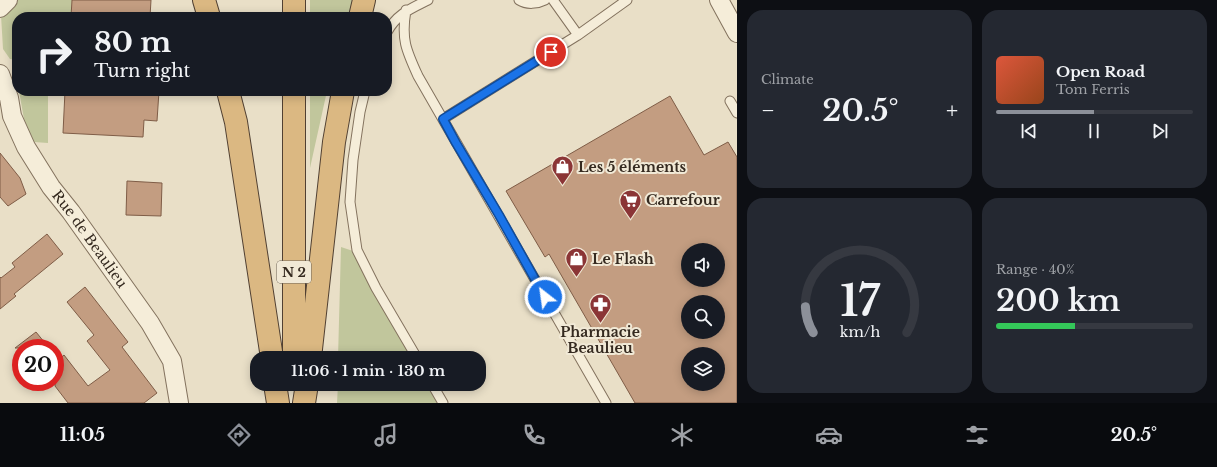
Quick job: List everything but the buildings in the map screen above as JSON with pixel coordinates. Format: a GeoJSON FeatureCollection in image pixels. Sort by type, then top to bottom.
{"type":"FeatureCollection","features":[{"type":"Feature","properties":{"kind":"highway"},"geometry":{"type":"LineString","coordinates":[[204,0],[208,12]]}},
{"type":"Feature","properties":{"kind":"highway"},"geometry":{"type":"LineString","coordinates":[[294,0],[294,12]]}},
{"type":"Feature","properties":{"kind":"highway"},"geometry":{"type":"LineString","coordinates":[[361,12],[364,0]]}},
{"type":"Feature","properties":{"kind":"highway"},"geometry":{"type":"LineString","coordinates":[[229,96],[236,122],[271,351]]}},
{"type":"Feature","properties":{"kind":"highway","name":"N 2"},"geometry":{"type":"LineString","coordinates":[[294,96],[294,351]]}},
{"type":"Feature","properties":{"kind":"highway"},"geometry":{"type":"LineString","coordinates":[[311,351],[334,142],[342,96]]}},
{"type":"Feature","properties":{"kind":"highway"},"geometry":{"type":"LineString","coordinates":[[276,391],[278,403]]}},
{"type":"Feature","properties":{"kind":"highway"},"geometry":{"type":"LineString","coordinates":[[293,403],[294,391]]}},
{"type":"Feature","properties":{"kind":"highway"},"geometry":{"type":"LineString","coordinates":[[304,403],[306,391]]}},
{"type":"Feature","properties":{"kind":"street"},"geometry":{"type":"LineString","coordinates":[[0,8],[8,0]]}},
{"type":"Feature","properties":{"kind":"street"},"geometry":{"type":"LineString","coordinates":[[719,0],[737,33]]}},
{"type":"Feature","properties":{"kind":"street","name":"Rue de Beaulieu"},"geometry":{"type":"LineString","coordinates":[[0,74],[9,98],[12,116],[26,147],[51,187],[71,212],[150,323],[172,361],[179,403]]}},
{"type":"Feature","properties":{"kind":"lane"},"geometry":{"type":"LineString","coordinates":[[392,24],[406,10],[428,0]]}},
{"type":"Feature","properties":{"kind":"lane"},"geometry":{"type":"LineString","coordinates":[[519,0],[524,3],[538,4],[545,0]]}},
{"type":"Feature","properties":{"kind":"lane"},"geometry":{"type":"LineString","coordinates":[[553,0],[578,36]]}},
{"type":"Feature","properties":{"kind":"lane"},"geometry":{"type":"LineString","coordinates":[[443,119],[578,36],[627,0]]}},
{"type":"Feature","properties":{"kind":"lane"},"geometry":{"type":"LineString","coordinates":[[406,10],[403,28],[405,45],[418,76],[606,403]]}},
{"type":"Feature","properties":{"kind":"lane"},"geometry":{"type":"LineString","coordinates":[[363,96],[353,160],[350,202],[357,250],[376,288],[413,351]]}},
{"type":"Feature","properties":{"kind":"lane"},"geometry":{"type":"LineString","coordinates":[[730,101],[737,113]]}},
{"type":"Feature","properties":{"kind":"lane"},"geometry":{"type":"LineString","coordinates":[[436,391],[442,403]]}},
{"type":"Feature","properties":{"kind":"green space"},"geometry":{"type":"Polygon","coordinates":[[[15,0],[72,0],[71,12],[12,12],[12,59],[10,59],[3,49],[1,15],[15,0]]]}},
{"type":"Feature","properties":{"kind":"green space"},"geometry":{"type":"Polygon","coordinates":[[[310,0],[355,0],[351,12],[310,12],[310,0]]]}},
{"type":"Feature","properties":{"kind":"green space"},"geometry":{"type":"Polygon","coordinates":[[[20,96],[48,96],[48,143],[34,142],[24,119],[20,96]]]}},
{"type":"Feature","properties":{"kind":"green space"},"geometry":{"type":"Polygon","coordinates":[[[310,96],[326,96],[310,168],[310,96]]]}},
{"type":"Feature","properties":{"kind":"green space"},"geometry":{"type":"Polygon","coordinates":[[[341,247],[353,251],[364,275],[407,351],[338,351],[341,247]]]}},
{"type":"Feature","properties":{"kind":"green space"},"geometry":{"type":"Polygon","coordinates":[[[338,391],[430,391],[437,403],[337,403],[338,391]]]}},
{"type":"Feature","properties":{"kind":"place","name":"Les 5 éléments"},"geometry":{"type":"Point","coordinates":[563,186]}},
{"type":"Feature","properties":{"kind":"place","name":"Carrefour"},"geometry":{"type":"Point","coordinates":[630,220]}},
{"type":"Feature","properties":{"kind":"place","name":"Le Flash"},"geometry":{"type":"Point","coordinates":[576,278]}},
{"type":"Feature","properties":{"kind":"place","name":"Pharmacie Beaulieu"},"geometry":{"type":"Point","coordinates":[600,324]}},
{"type":"Feature","properties":{"kind":"route"},"geometry":{"type":"LineString","coordinates":[[545,297],[443,119],[551,52]]}}]}
